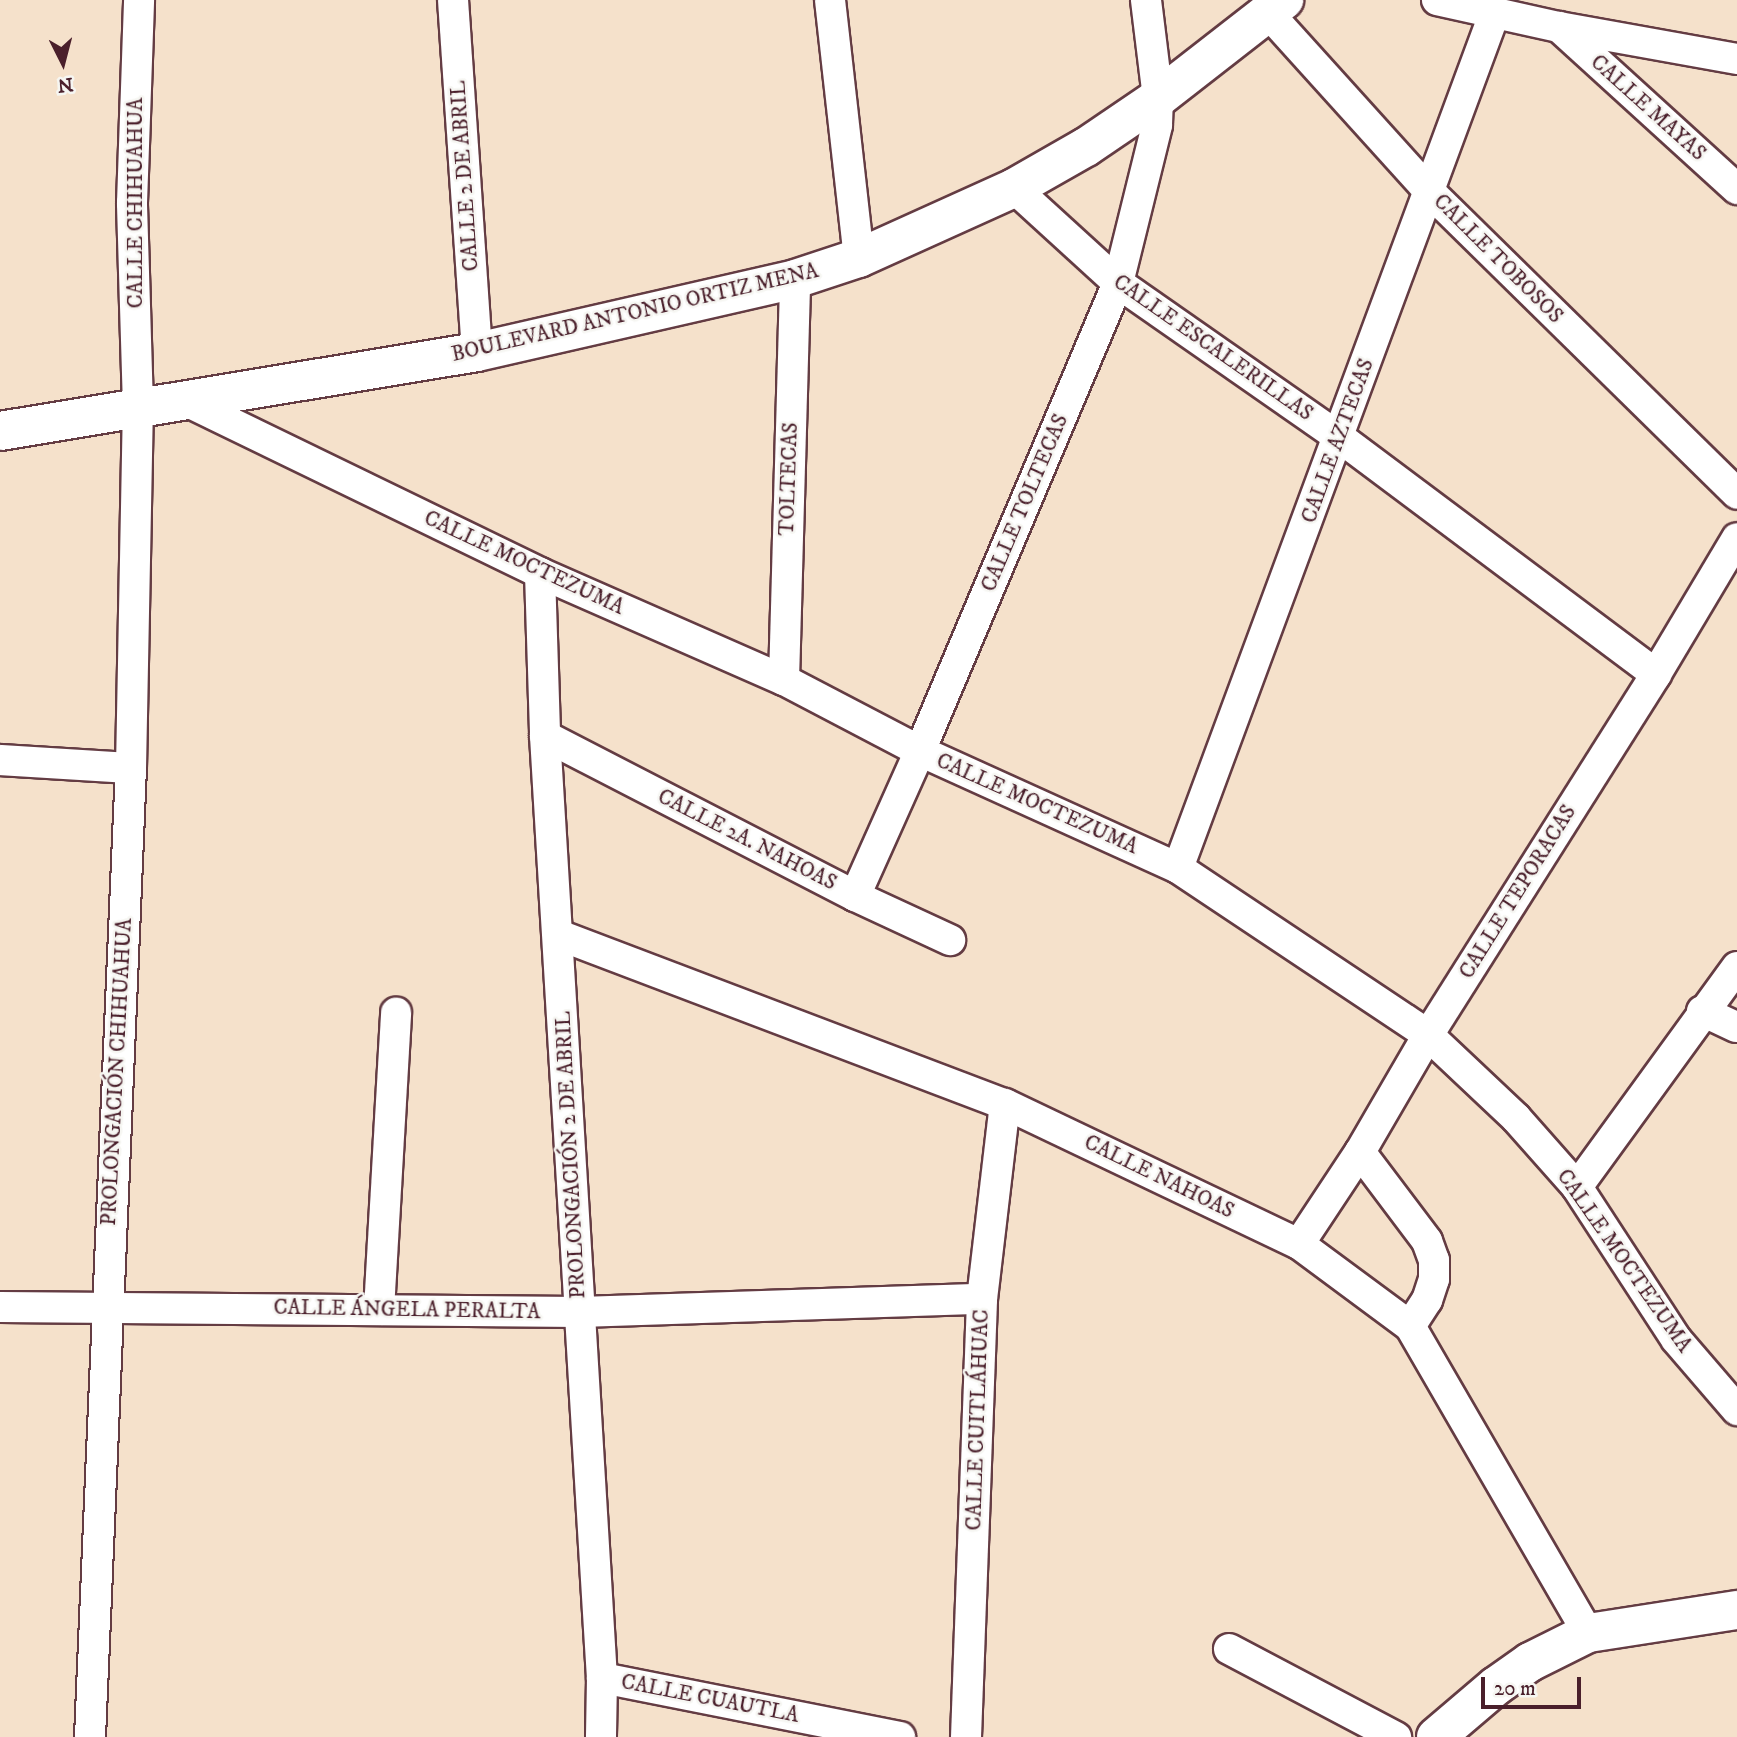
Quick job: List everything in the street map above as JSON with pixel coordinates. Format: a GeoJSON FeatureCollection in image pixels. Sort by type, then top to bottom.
{"type":"FeatureCollection","features":[{"type":"Feature","properties":{"kind":"main road","name":"BOULEVARD ANTONIO ORTIZ MENA"},"geometry":{"type":"LineString","coordinates":[[0,430],[477,352],[794,279],[859,258],[1014,188],[1086,147],[1158,98],[1277,7]]}},
{"type":"Feature","properties":{"kind":"main road"},"geometry":{"type":"LineString","coordinates":[[1436,1737],[1496,1685],[1530,1662],[1588,1633],[1737,1610]]}},
{"type":"Feature","properties":{"kind":"street","name":"CALLE CHIHUAHUA"},"geometry":{"type":"LineString","coordinates":[[138,407],[132,203],[139,0]]}},
{"type":"Feature","properties":{"kind":"street","name":"CALLE 2 DE ABRIL"},"geometry":{"type":"LineString","coordinates":[[453,0],[477,352]]}},
{"type":"Feature","properties":{"kind":"street"},"geometry":{"type":"LineString","coordinates":[[830,0],[859,258]]}},
{"type":"Feature","properties":{"kind":"street","name":"CALLE TOLTECAS"},"geometry":{"type":"LineString","coordinates":[[855,896],[920,751],[1118,283],[1150,162],[1158,98],[1146,0]]}},
{"type":"Feature","properties":{"kind":"street"},"geometry":{"type":"LineString","coordinates":[[1437,0],[1559,27],[1737,59]]}},
{"type":"Feature","properties":{"kind":"street","name":"CALLE TOBOSOS"},"geometry":{"type":"LineString","coordinates":[[1277,7],[1429,191],[1737,494]]}},
{"type":"Feature","properties":{"kind":"street","name":"CALLE AZTECAS"},"geometry":{"type":"LineString","coordinates":[[1178,868],[1495,12]]}},
{"type":"Feature","properties":{"kind":"street","name":"CALLE MAYAS"},"geometry":{"type":"LineString","coordinates":[[1559,27],[1737,189]]}},
{"type":"Feature","properties":{"kind":"street","name":"CALLE ESCALERILLAS"},"geometry":{"type":"LineString","coordinates":[[1014,188],[1118,283],[1339,437],[1656,674]]}},
{"type":"Feature","properties":{"kind":"street","name":"TOLTECAS"},"geometry":{"type":"LineString","coordinates":[[784,680],[794,279]]}},
{"type":"Feature","properties":{"kind":"street","name":"CALLE MOCTEZUMA"},"geometry":{"type":"LineString","coordinates":[[184,400],[540,573],[784,680],[920,751],[1178,868],[1428,1035],[1516,1118],[1577,1187],[1676,1339],[1737,1410]]}},
{"type":"Feature","properties":{"kind":"street","name":"PROLONGACIÓN CHIHUAHUA"},"geometry":{"type":"LineString","coordinates":[[90,1737],[106,1308],[131,768],[138,407]]}},
{"type":"Feature","properties":{"kind":"street","name":"CALLE TEPORACAS"},"geometry":{"type":"LineString","coordinates":[[1298,1244],[1360,1152],[1428,1035],[1656,674],[1737,538]]}},
{"type":"Feature","properties":{"kind":"street","name":"PROLONGACIÓN 2 DE ABRIL"},"geometry":{"type":"LineString","coordinates":[[540,573],[545,736],[602,1678],[601,1737]]}},
{"type":"Feature","properties":{"kind":"street","name":"CALLE 2A. NAHOAS"},"geometry":{"type":"LineString","coordinates":[[545,736],[855,896],[950,940]]}},
{"type":"Feature","properties":{"kind":"street"},"geometry":{"type":"LineString","coordinates":[[0,760],[131,768]]}},
{"type":"Feature","properties":{"kind":"street","name":"CALLE NAHOAS"},"geometry":{"type":"LineString","coordinates":[[559,935],[1005,1104],[1298,1244],[1410,1326],[1588,1633]]}},
{"type":"Feature","properties":{"kind":"street"},"geometry":{"type":"LineString","coordinates":[[1577,1187],[1737,967]]}},
{"type":"Feature","properties":{"kind":"street"},"geometry":{"type":"LineString","coordinates":[[379,1310],[396,1012]]}},
{"type":"Feature","properties":{"kind":"street"},"geometry":{"type":"LineString","coordinates":[[1702,1012],[1737,1027]]}},
{"type":"Feature","properties":{"kind":"street","name":"CALLE CUITLÁHUAC"},"geometry":{"type":"LineString","coordinates":[[966,1737],[982,1299],[1005,1104]]}},
{"type":"Feature","properties":{"kind":"street"},"geometry":{"type":"LineString","coordinates":[[1360,1152],[1427,1241],[1434,1260],[1434,1279],[1427,1300],[1410,1326]]}},
{"type":"Feature","properties":{"kind":"street","name":"CALLE ÁNGELA PERALTA"},"geometry":{"type":"LineString","coordinates":[[0,1307],[580,1312],[982,1299]]}},
{"type":"Feature","properties":{"kind":"street"},"geometry":{"type":"LineString","coordinates":[[1229,1649],[1396,1737]]}},
{"type":"Feature","properties":{"kind":"street","name":"CALLE CUAUTLA"},"geometry":{"type":"LineString","coordinates":[[602,1678],[900,1737]]}}]}
